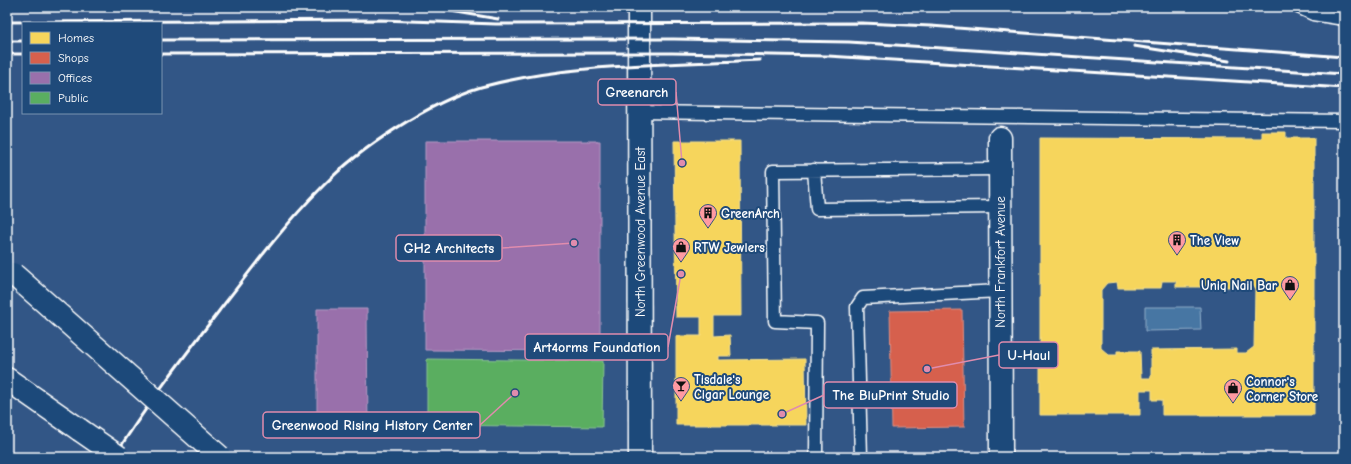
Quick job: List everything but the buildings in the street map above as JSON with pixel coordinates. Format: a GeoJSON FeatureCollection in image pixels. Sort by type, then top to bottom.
{"type":"FeatureCollection","features":[{"type":"Feature","properties":{"kind":"main road","name":"North Greenwood Avenue East"},"geometry":{"type":"LineString","coordinates":[[639,7],[640,457]]}},
{"type":"Feature","properties":{"kind":"main road","name":"North Frankfort Avenue"},"geometry":{"type":"LineString","coordinates":[[1000,138],[1001,457]]}},
{"type":"Feature","properties":{"kind":"main road"},"geometry":{"type":"LineString","coordinates":[[10,271],[220,457]]}},
{"type":"Feature","properties":{"kind":"main road"},"geometry":{"type":"LineString","coordinates":[[9,381],[119,457]]}},
{"type":"Feature","properties":{"kind":"lane"},"geometry":{"type":"LineString","coordinates":[[1298,7],[1313,14],[1344,19]]}},
{"type":"Feature","properties":{"kind":"lane"},"geometry":{"type":"LineString","coordinates":[[640,112],[1344,121]]}},
{"type":"Feature","properties":{"kind":"lane"},"geometry":{"type":"LineString","coordinates":[[816,457],[817,323],[775,321],[773,171],[1000,169]]}},
{"type":"Feature","properties":{"kind":"lane"},"geometry":{"type":"LineString","coordinates":[[814,170],[817,209],[1000,207]]}},
{"type":"Feature","properties":{"kind":"lane"},"geometry":{"type":"LineString","coordinates":[[861,457],[857,307],[863,298],[1000,291]]}},
{"type":"Feature","properties":{"kind":"water"},"geometry":{"type":"Polygon","coordinates":[[[1145,307],[1200,307],[1201,330],[1145,331],[1145,307]]]}},
{"type":"Feature","properties":{"kind":"railway"},"geometry":{"type":"LineString","coordinates":[[427,7],[498,19]]}},
{"type":"Feature","properties":{"kind":"railway"},"geometry":{"type":"LineString","coordinates":[[7,22],[381,20],[496,24],[862,23],[931,26],[1344,57]]}},
{"type":"Feature","properties":{"kind":"railway"},"geometry":{"type":"LineString","coordinates":[[162,40],[674,39],[849,42],[1344,74]]}},
{"type":"Feature","properties":{"kind":"railway"},"geometry":{"type":"LineString","coordinates":[[7,41],[22,41]]}},
{"type":"Feature","properties":{"kind":"railway"},"geometry":{"type":"LineString","coordinates":[[1134,46],[1229,61]]}},
{"type":"Feature","properties":{"kind":"railway"},"geometry":{"type":"LineString","coordinates":[[162,54],[672,53],[828,56],[1344,88]]}},
{"type":"Feature","properties":{"kind":"railway"},"geometry":{"type":"LineString","coordinates":[[7,54],[22,54]]}},
{"type":"Feature","properties":{"kind":"railway"},"geometry":{"type":"LineString","coordinates":[[114,457],[178,365],[282,231],[338,171],[376,142],[418,115],[440,103],[481,87],[549,73],[620,66],[760,60]]}},
{"type":"Feature","properties":{"kind":"place","name":"Greenarch"},"geometry":{"type":"Point","coordinates":[682,163]}},
{"type":"Feature","properties":{"kind":"place","name":"GreenArch"},"geometry":{"type":"Point","coordinates":[708,228]}},
{"type":"Feature","properties":{"kind":"place","name":"GH2 Architects"},"geometry":{"type":"Point","coordinates":[574,243]}},
{"type":"Feature","properties":{"kind":"place","name":"The View"},"geometry":{"type":"Point","coordinates":[1177,255]}},
{"type":"Feature","properties":{"kind":"place","name":"RTW Jewlers"},"geometry":{"type":"Point","coordinates":[681,262]}},
{"type":"Feature","properties":{"kind":"place","name":"Art4orms Foundation"},"geometry":{"type":"Point","coordinates":[681,274]}},
{"type":"Feature","properties":{"kind":"place","name":"Uniq Nail Bar"},"geometry":{"type":"Point","coordinates":[1290,300]}},
{"type":"Feature","properties":{"kind":"place","name":"U-Haul"},"geometry":{"type":"Point","coordinates":[927,369]}},
{"type":"Feature","properties":{"kind":"place","name":"Greenwood Rising History Center"},"geometry":{"type":"Point","coordinates":[515,393]}},
{"type":"Feature","properties":{"kind":"place","name":"Tisdale's Cigar Lounge"},"geometry":{"type":"Point","coordinates":[681,401]}},
{"type":"Feature","properties":{"kind":"place","name":"Connor's Corner Store"},"geometry":{"type":"Point","coordinates":[1233,403]}},
{"type":"Feature","properties":{"kind":"place","name":"The BluPrint Studio"},"geometry":{"type":"Point","coordinates":[782,414]}}]}
